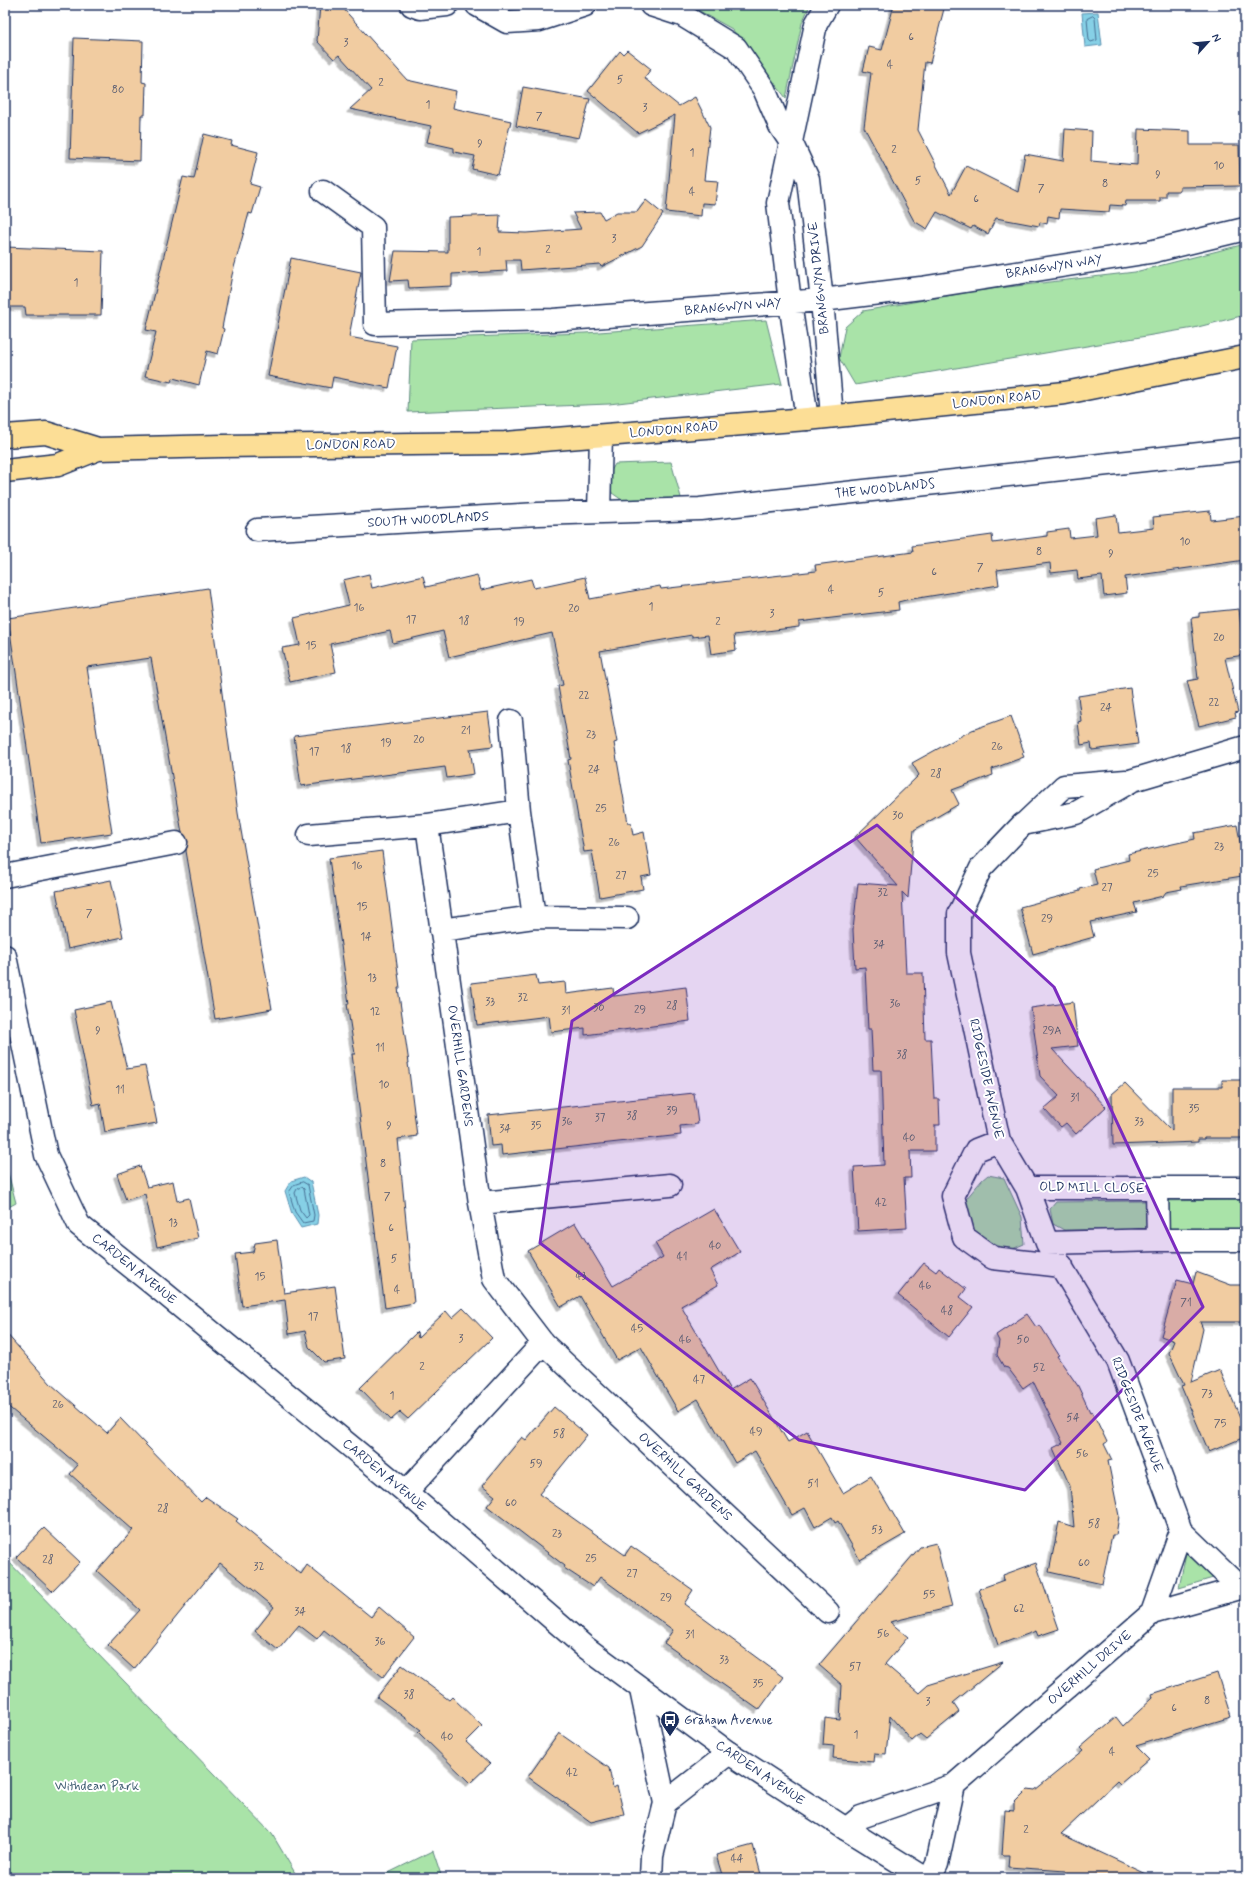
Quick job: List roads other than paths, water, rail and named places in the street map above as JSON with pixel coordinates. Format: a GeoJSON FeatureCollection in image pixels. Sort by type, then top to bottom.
{"type":"FeatureCollection","features":[{"type":"Feature","properties":{"kind":"highway","name":"LONDON ROAD"},"geometry":{"type":"LineString","coordinates":[[5,436],[46,433],[98,449],[505,443],[807,419],[1065,393],[1245,357]]}},
{"type":"Feature","properties":{"kind":"highway","name":"LONDON ROAD"},"geometry":{"type":"LineString","coordinates":[[5,471],[58,465],[98,449]]}},
{"type":"Feature","properties":{"kind":"street"},"geometry":{"type":"LineString","coordinates":[[412,5],[420,8],[447,5]]}},
{"type":"Feature","properties":{"kind":"street"},"geometry":{"type":"LineString","coordinates":[[477,5],[507,22],[539,20],[585,5]]}},
{"type":"Feature","properties":{"kind":"street","name":"BRANGWYN DRIVE"},"geometry":{"type":"LineString","coordinates":[[652,5],[682,15],[736,48],[764,89],[780,126],[792,144],[808,178],[822,300],[832,416]]}},
{"type":"Feature","properties":{"kind":"street"},"geometry":{"type":"LineString","coordinates":[[807,419],[790,302],[778,203],[792,144],[816,24],[826,5]]}},
{"type":"Feature","properties":{"kind":"street","name":"BRANGWYN WAY"},"geometry":{"type":"LineString","coordinates":[[323,191],[373,226],[375,324],[553,320],[822,300],[921,288],[1150,252],[1245,229]]}},
{"type":"Feature","properties":{"kind":"street"},"geometry":{"type":"LineString","coordinates":[[599,511],[601,436]]}},
{"type":"Feature","properties":{"kind":"street","name":"THE WOODLANDS"},"geometry":{"type":"LineString","coordinates":[[599,511],[700,509],[1245,449]]}},
{"type":"Feature","properties":{"kind":"street","name":"SOUTH WOODLANDS"},"geometry":{"type":"LineString","coordinates":[[258,530],[599,511]]}},
{"type":"Feature","properties":{"kind":"street"},"geometry":{"type":"LineString","coordinates":[[511,721],[519,811],[534,917]]}},
{"type":"Feature","properties":{"kind":"street","name":"RIDGESIDE AVENUE"},"geometry":{"type":"LineString","coordinates":[[1242,1588],[1181,1530],[1118,1361],[1062,1266],[1047,1244],[1027,1188],[999,1141],[960,952],[959,914],[981,868],[1023,824],[1064,786],[1133,780],[1245,747]]}},
{"type":"Feature","properties":{"kind":"street","name":"RIDGESIDE AVENUE"},"geometry":{"type":"LineString","coordinates":[[1023,824],[1076,813],[1133,780]]}},
{"type":"Feature","properties":{"kind":"street"},"geometry":{"type":"LineString","coordinates":[[309,835],[427,825],[519,811]]}},
{"type":"Feature","properties":{"kind":"street","name":"OVERHILL GARDENS"},"geometry":{"type":"LineString","coordinates":[[427,825],[480,1203],[494,1279],[543,1342],[828,1612]]}},
{"type":"Feature","properties":{"kind":"street"},"geometry":{"type":"LineString","coordinates":[[5,876],[176,843]]}},
{"type":"Feature","properties":{"kind":"street"},"geometry":{"type":"LineString","coordinates":[[441,930],[534,917],[627,918]]}},
{"type":"Feature","properties":{"kind":"street","name":"CARDEN AVENUE"},"geometry":{"type":"LineString","coordinates":[[5,956],[46,1155],[79,1225],[406,1492],[585,1648],[729,1753],[925,1878]]}},
{"type":"Feature","properties":{"kind":"street"},"geometry":{"type":"LineString","coordinates":[[999,1141],[976,1150],[953,1196],[964,1236],[993,1258],[1062,1266]]}},
{"type":"Feature","properties":{"kind":"street"},"geometry":{"type":"LineString","coordinates":[[480,1203],[670,1185]]}},
{"type":"Feature","properties":{"kind":"street","name":"OLD MILL CLOSE"},"geometry":{"type":"LineString","coordinates":[[1027,1188],[1245,1188]]}},
{"type":"Feature","properties":{"kind":"street","name":"OLD MILL CLOSE"},"geometry":{"type":"LineString","coordinates":[[1157,1189],[1158,1240]]}},
{"type":"Feature","properties":{"kind":"street"},"geometry":{"type":"LineString","coordinates":[[1047,1244],[1158,1240],[1245,1240]]}},
{"type":"Feature","properties":{"kind":"street"},"geometry":{"type":"LineString","coordinates":[[406,1492],[543,1342]]}},
{"type":"Feature","properties":{"kind":"street"},"geometry":{"type":"LineString","coordinates":[[1152,1613],[1181,1530]]}},
{"type":"Feature","properties":{"kind":"street","name":"OVERHILL DRIVE"},"geometry":{"type":"LineString","coordinates":[[846,1829],[861,1817],[954,1785],[1152,1613],[1242,1588]]}},
{"type":"Feature","properties":{"kind":"street"},"geometry":{"type":"LineString","coordinates":[[641,1690],[665,1803],[652,1856],[651,1878]]}},
{"type":"Feature","properties":{"kind":"street"},"geometry":{"type":"LineString","coordinates":[[665,1803],[729,1753]]}},
{"type":"Feature","properties":{"kind":"street"},"geometry":{"type":"LineString","coordinates":[[930,1878],[937,1864],[954,1785]]}},
{"type":"Feature","properties":{"kind":"water"},"geometry":{"type":"Polygon","coordinates":[[[1098,12],[1102,45],[1085,47],[1082,13],[1098,12]]]}},
{"type":"Feature","properties":{"kind":"water"},"geometry":{"type":"Polygon","coordinates":[[[304,1177],[311,1182],[318,1215],[317,1224],[301,1228],[292,1214],[285,1191],[291,1181],[304,1177]]]}},
{"type":"Feature","properties":{"kind":"place","name":"Graham Avenue"},"geometry":{"type":"Point","coordinates":[670,1737]}},
{"type":"Feature","properties":{"kind":"park label","name":"Withdean Park"},"geometry":{"type":"Point","coordinates":[97,1786]}}]}
